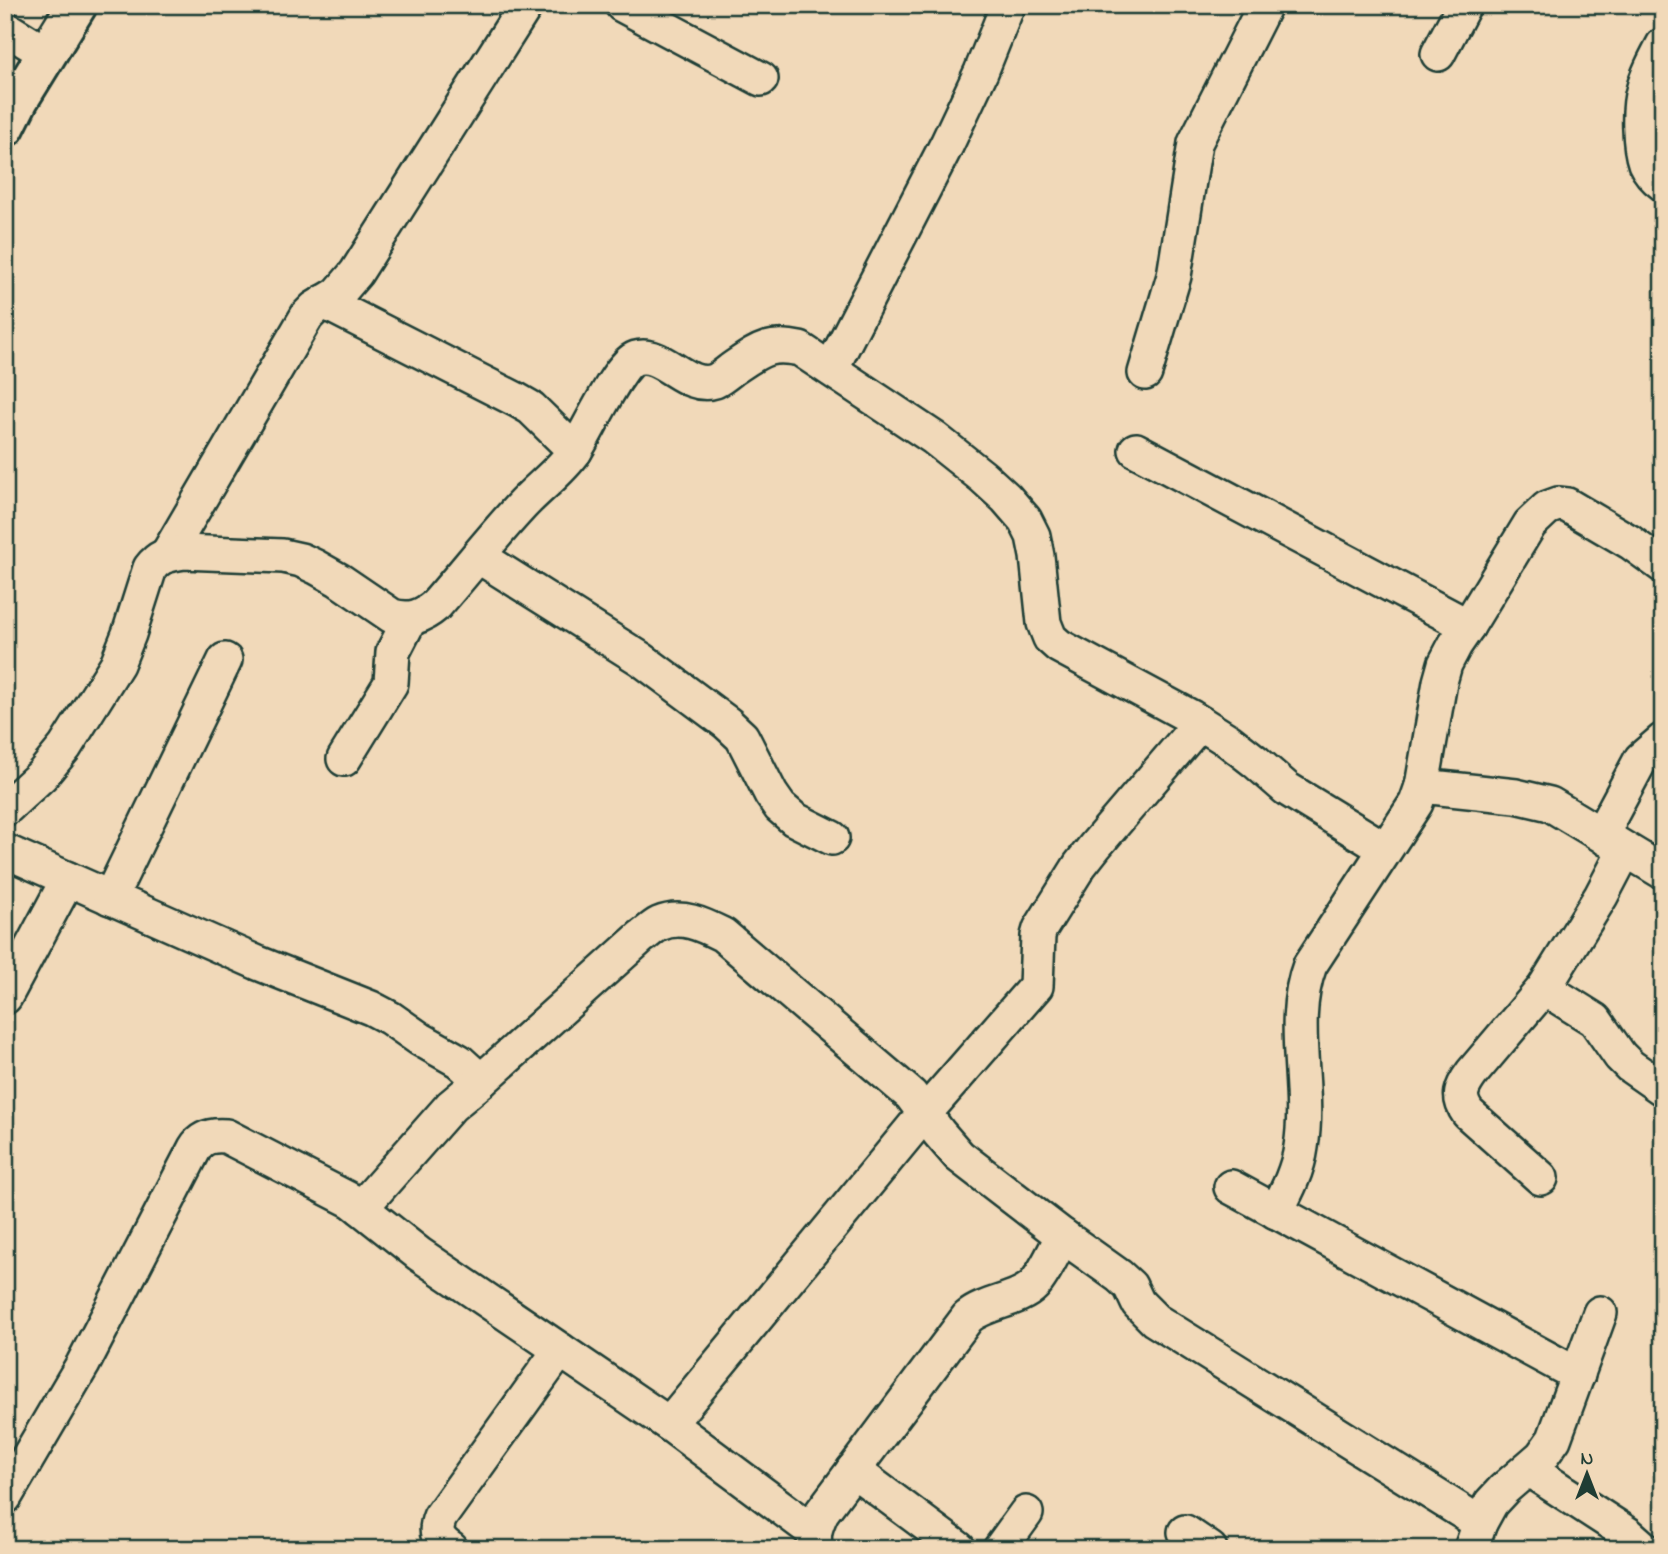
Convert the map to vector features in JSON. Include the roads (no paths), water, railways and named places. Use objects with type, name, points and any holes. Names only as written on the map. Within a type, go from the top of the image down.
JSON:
[{"type":"street","points":[[5,128],[19,99],[77,5]]},
{"type":"street","points":[[167,555],[307,316],[338,294],[356,273],[526,5]]},
{"type":"street","points":[[622,5],[761,79]]},
{"type":"street","points":[[831,369],[947,144],[981,72],[1008,5]]},
{"type":"street","points":[[1145,373],[1174,276],[1195,143],[1265,5]]},
{"type":"street","points":[[1438,54],[1464,5]]},
{"type":"street","points":[[5,28],[47,54]]},
{"type":"street","points":[[1663,45],[1648,74],[1642,94],[1641,112],[1642,149],[1646,164],[1653,176],[1663,184]]},
{"type":"street","points":[[324,302],[531,408],[575,451]]},
{"type":"street","points":[[5,809],[42,775],[65,747],[117,664],[130,634],[150,568],[156,559],[183,552],[283,556],[316,566],[392,616],[410,619],[425,615],[521,506],[562,467],[575,451],[621,373],[633,359],[651,358],[695,382],[713,381],[760,351],[773,346],[786,346],[800,349],[934,438],[1006,498],[1025,520],[1033,536],[1044,623],[1050,638],[1059,646],[1200,723],[1238,748],[1287,789],[1385,849]]},
{"type":"street","points":[[1136,450],[1468,626]]},
{"type":"street","points":[[1276,1212],[1298,1165],[1302,1146],[1300,1020],[1304,980],[1310,965],[1416,803],[1422,786],[1440,682],[1450,654],[1530,524],[1547,508],[1558,504],[1567,505],[1630,542],[1663,566]]},
{"type":"street","points":[[478,556],[640,659],[727,723],[742,737],[780,807],[794,820],[832,838]]},
{"type":"street","points":[[344,759],[391,683],[393,652],[410,619]]},
{"type":"street","points":[[110,898],[225,660]]},
{"type":"street","points":[[669,1424],[925,1113],[1036,986],[1038,936],[1044,921],[1080,865],[1200,723]]},
{"type":"street","points":[[1541,1178],[1468,1113],[1461,1098],[1465,1083],[1544,988],[1601,896],[1616,845],[1609,819],[1641,759],[1663,740]]},
{"type":"street","points":[[1422,786],[1516,796],[1550,804],[1663,873]]},
{"type":"street","points":[[5,851],[390,1018],[459,1061],[481,1081]]},
{"type":"street","points":[[5,997],[68,879]]},
{"type":"street","points":[[361,1209],[451,1106],[641,937],[660,924],[675,920],[696,921],[723,935],[911,1095],[959,1156],[1119,1276],[1130,1286],[1138,1303],[1155,1320],[1475,1536],[1492,1503],[1504,1489],[1542,1457],[1554,1439],[1600,1313]]},
{"type":"street","points":[[1544,988],[1595,1020],[1611,1045],[1630,1066],[1663,1089]]},
{"type":"street","points":[[5,1497],[83,1364],[198,1143],[216,1135],[226,1136],[352,1201],[419,1254],[669,1424],[815,1540],[822,1512],[968,1317],[976,1310],[1034,1286],[1063,1236]]},
{"type":"street","points":[[1231,1187],[1578,1375]]},
{"type":"street","points":[[450,1549],[438,1536],[436,1526],[440,1517],[560,1350]]},
{"type":"street","points":[[1528,1469],[1628,1534],[1645,1549]]},
{"type":"street","points":[[853,1470],[959,1549]]},
{"type":"street","points":[[1000,1549],[1026,1513]]}]
